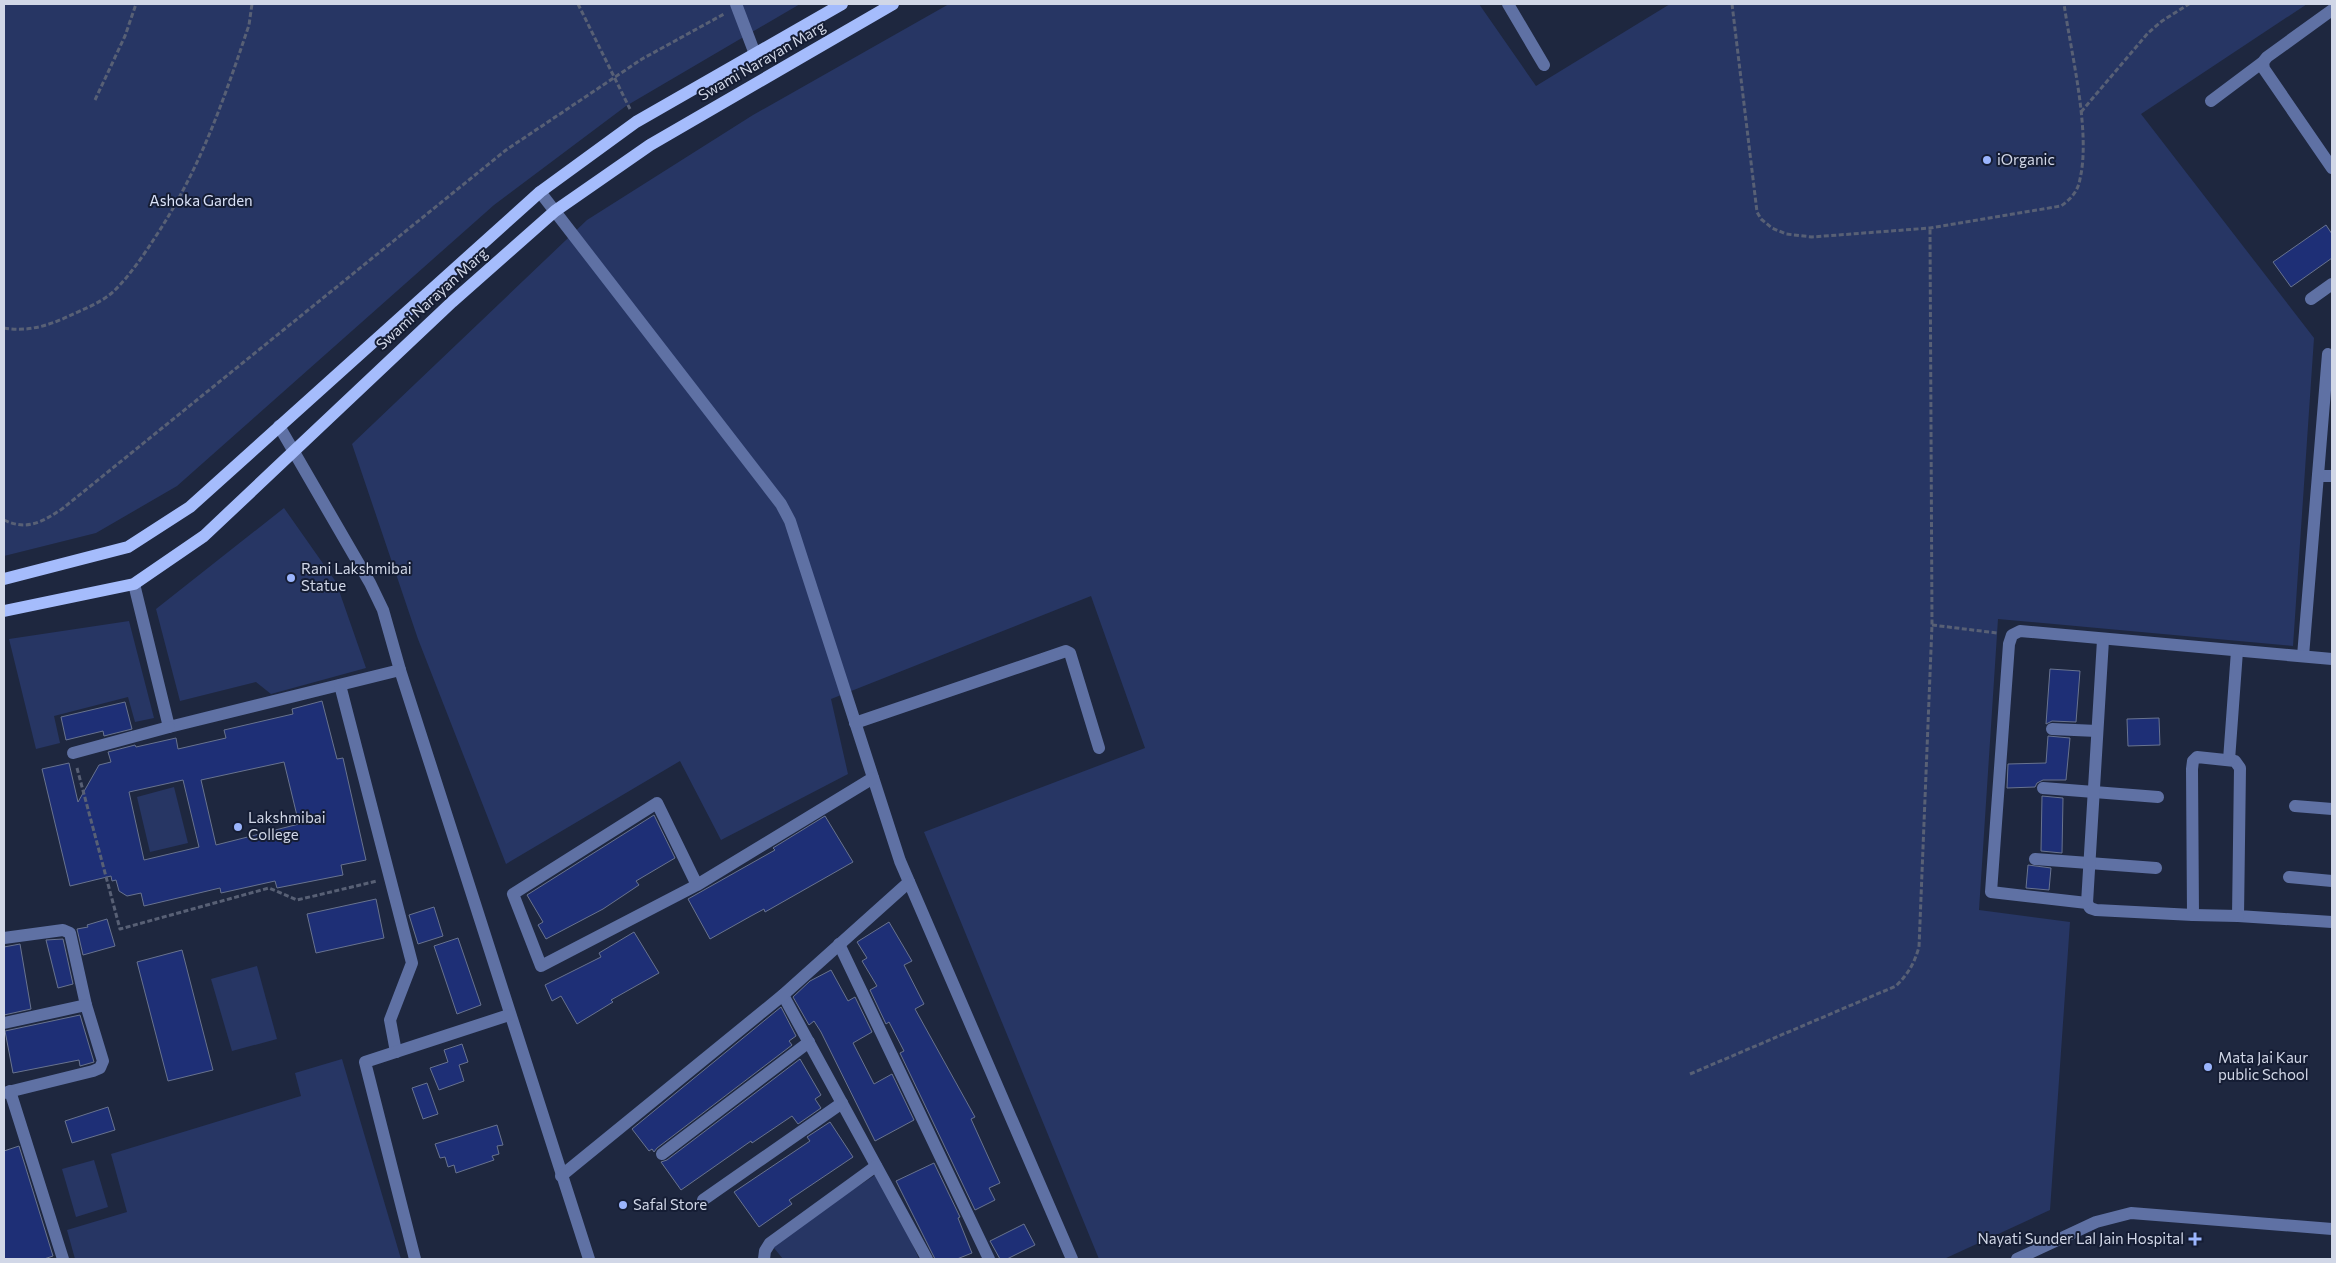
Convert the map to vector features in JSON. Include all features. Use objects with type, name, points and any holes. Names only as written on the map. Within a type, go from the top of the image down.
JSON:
[{"type":"main road","name":"Swami Narayan Marg","points":[[4,579],[128,547],[190,507],[540,192],[636,122],[842,4]]},
{"type":"main road","name":"Swami Narayan Marg","points":[[4,611],[134,584],[204,536],[452,302],[555,211],[650,145],[893,4]]},
{"type":"street","points":[[1508,4],[1544,65]]},
{"type":"street","points":[[736,5],[755,54]]},
{"type":"street","points":[[2211,101],[2267,57],[2332,10]]},
{"type":"street","points":[[2263,62],[2264,69],[2332,168]]},
{"type":"street","points":[[540,192],[781,504],[790,521],[873,778],[909,882],[1072,1259]]},
{"type":"street","points":[[2311,299],[2332,284]]},
{"type":"street","points":[[2303,656],[2328,354]]},
{"type":"street","points":[[279,426],[370,582],[383,610],[400,670],[589,1259]]},
{"type":"street","points":[[2318,476],[2332,476]]},
{"type":"street","points":[[134,584],[169,727]]},
{"type":"street","points":[[2087,903],[1991,892],[2009,644],[2012,635],[2020,631],[2103,640],[2332,659]]},
{"type":"street","points":[[2103,640],[2087,903],[2090,908],[2096,910],[2332,922]]},
{"type":"street","points":[[855,723],[1066,651],[1070,653],[1099,748]]},
{"type":"street","points":[[2229,760],[2237,651]]},
{"type":"street","points":[[73,753],[169,727],[400,670]]},
{"type":"street","points":[[340,685],[412,963],[390,1020],[396,1052]]},
{"type":"street","points":[[2052,728],[2097,731]]},
{"type":"street","points":[[2193,915],[2193,762],[2197,757],[2235,761],[2240,768],[2242,777],[2238,916]]},
{"type":"street","points":[[697,885],[657,803],[512,894],[541,966],[697,885],[873,778]]},
{"type":"street","points":[[2043,788],[2158,797]]},
{"type":"street","points":[[2295,806],[2332,809]]},
{"type":"street","points":[[2035,858],[2156,868]]},
{"type":"street","points":[[2289,877],[2332,881]]},
{"type":"street","points":[[561,1176],[784,995],[909,882]]},
{"type":"street","points":[[4,938],[63,930],[70,933],[86,1005],[104,1062],[100,1068],[7,1092],[62,1259]]},
{"type":"street","points":[[839,944],[989,1259]]},
{"type":"street","points":[[784,995],[927,1259]]},
{"type":"street","points":[[4,1023],[86,1005]]},
{"type":"street","points":[[415,1259],[365,1062],[510,1015]]},
{"type":"street","points":[[662,1154],[809,1042]]},
{"type":"street","points":[[703,1200],[842,1104]]},
{"type":"street","points":[[764,1259],[765,1251],[770,1243],[876,1166]]},
{"type":"street","points":[[2017,1259],[2096,1222],[2131,1213],[2332,1229]]},
{"type":"street","points":[[2046,1247],[2051,1259]]},
{"type":"path","points":[[96,100],[125,36],[136,4]]},
{"type":"path","points":[[4,328],[20,330],[50,324],[88,308],[114,291],[144,254],[176,207],[204,151],[249,25],[252,4]]},
{"type":"path","points":[[578,4],[636,122]]},
{"type":"path","points":[[1732,4],[1757,212],[1761,219],[1772,228],[1786,234],[1812,237],[1930,228],[2061,206],[2069,200],[2076,192],[2081,178],[2081,112],[2064,4]]},
{"type":"path","points":[[2081,112],[2148,33],[2162,20],[2189,4]]},
{"type":"path","points":[[4,520],[25,526],[39,524],[62,509],[506,150],[615,76],[736,5]]},
{"type":"path","points":[[1690,1074],[1896,986],[1910,972],[1919,947],[1932,626],[1930,228]]},
{"type":"path","points":[[1932,626],[2012,635]]},
{"type":"path","points":[[73,753],[120,929],[269,888],[297,900],[390,878]]},
{"type":"green space","name":"Ashoka Garden","points":[[4,4],[800,4],[626,106],[494,205],[177,486],[96,533],[4,556]]},
{"type":"green space","points":[[949,4],[1479,4],[1536,86],[1670,4],[2307,4],[2141,114],[2314,338],[2293,646],[1998,619],[1979,910],[2070,922],[2050,1210],[1944,1259],[1099,1259],[924,832],[1145,748],[1091,596],[831,699],[848,774],[721,840],[680,761],[506,864],[418,639],[352,444],[587,220],[753,115]]},
{"type":"green space","points":[[284,508],[336,582],[366,668],[271,694],[256,682],[180,701],[156,609]]},
{"type":"green space","points":[[129,621],[154,718],[135,722],[128,697],[54,716],[60,743],[36,749],[9,639]]},
{"type":"green space","points":[[174,787],[188,843],[150,852],[137,797]]},
{"type":"green space","points":[[257,966],[277,1039],[232,1051],[211,979]]},
{"type":"green space","points":[[342,1059],[401,1259],[75,1259],[67,1230],[127,1212],[111,1154],[301,1096],[295,1073]]},
{"type":"green space","points":[[94,1160],[108,1207],[76,1217],[62,1169]]},
{"type":"green space","points":[[880,1172],[919,1259],[783,1259],[770,1243]]},
{"type":"building","points":[[2326,225],[2332,234],[2332,258],[2291,287],[2273,262]]},
{"type":"building","points":[[2050,669],[2080,671],[2076,722],[2052,721],[2046,724]]},
{"type":"building","points":[[322,701],[337,759],[343,758],[366,860],[341,865],[343,875],[277,888],[275,881],[221,893],[220,888],[144,906],[141,893],[127,896],[119,891],[116,880],[112,881],[111,876],[70,886],[42,769],[69,763],[78,802],[99,765],[111,762],[108,752],[176,738],[178,749],[226,738],[224,730],[293,714],[292,709]],"holes":[[[284,762],[299,824],[216,845],[201,780]],[[183,780],[199,847],[144,860],[129,792]]]},
{"type":"building","points":[[125,702],[132,729],[104,736],[103,731],[66,740],[61,717]]},
{"type":"building","points":[[2159,718],[2160,745],[2128,746],[2127,719]]},
{"type":"building","points":[[2048,736],[2070,738],[2066,780],[2043,780],[2037,783],[2035,787],[2007,788],[2008,764],[2046,763]]},
{"type":"building","points":[[2042,796],[2063,798],[2062,853],[2041,851]]},
{"type":"building","points":[[654,815],[675,858],[636,881],[639,885],[603,909],[546,939],[538,925],[543,922],[527,895]]},
{"type":"building","points":[[825,816],[853,862],[765,912],[764,909],[710,939],[688,899],[775,850],[773,848]]},
{"type":"building","points":[[2028,865],[2051,868],[2049,890],[2026,888]]},
{"type":"building","points":[[376,899],[384,938],[316,953],[307,914]]},
{"type":"building","points":[[434,907],[443,936],[418,944],[409,915]]},
{"type":"building","points":[[107,919],[115,946],[83,955],[77,929],[88,927],[87,925]]},
{"type":"building","points":[[889,922],[912,961],[904,965],[924,1004],[915,1009],[975,1117],[971,1119],[1000,1183],[989,1188],[995,1200],[975,1210],[900,1053],[904,1051],[889,1022],[886,1024],[870,990],[877,986],[862,961],[867,958],[857,942]]},
{"type":"building","points":[[634,932],[659,973],[611,1000],[613,1002],[577,1024],[561,996],[552,1001],[545,985],[601,957],[599,953]]},
{"type":"building","points":[[458,938],[481,1005],[457,1014],[434,946]]},
{"type":"building","points":[[63,939],[73,984],[58,988],[46,940]]},
{"type":"building","points":[[20,944],[31,1009],[4,1015],[4,947]]},
{"type":"building","points":[[182,950],[213,1070],[168,1081],[137,962]]},
{"type":"building","points":[[831,970],[848,1001],[855,997],[872,1032],[853,1043],[874,1084],[892,1074],[914,1120],[875,1141],[821,1032],[814,1021],[809,1025],[793,997],[810,981]]},
{"type":"building","points":[[781,1007],[796,1036],[789,1041],[792,1045],[654,1152],[652,1149],[649,1151],[632,1129]]},
{"type":"building","points":[[80,1015],[94,1062],[80,1066],[79,1060],[13,1073],[5,1031]]},
{"type":"building","points":[[462,1044],[468,1062],[459,1065],[464,1081],[439,1090],[430,1068],[448,1062],[444,1050]]},
{"type":"building","points":[[800,1059],[821,1095],[815,1099],[821,1108],[798,1124],[792,1116],[752,1143],[751,1141],[681,1190],[661,1162],[667,1160]]},
{"type":"building","points":[[427,1083],[438,1114],[423,1119],[412,1088]]},
{"type":"building","points":[[108,1107],[115,1130],[72,1143],[65,1121]]},
{"type":"building","points":[[830,1122],[853,1157],[789,1200],[792,1204],[759,1227],[734,1192],[810,1141],[807,1137]]},
{"type":"building","points":[[497,1125],[503,1145],[497,1146],[499,1154],[492,1156],[494,1160],[456,1173],[454,1165],[448,1167],[445,1157],[440,1158],[435,1144]]},
{"type":"building","points":[[19,1146],[53,1256],[44,1259],[4,1259],[4,1151]]},
{"type":"building","points":[[934,1163],[960,1217],[958,1218],[972,1253],[957,1259],[935,1259],[896,1181]]},
{"type":"building","points":[[1024,1224],[1035,1245],[1007,1259],[1000,1259],[990,1241]]},
{"type":"place","name":"iOrganic","points":[[1987,160]]},
{"type":"place","name":"Rani Lakshmibai Statue","points":[[291,578]]},
{"type":"place","name":"Lakshmibai College","points":[[238,827]]},
{"type":"place","name":"Mata Jai Kaur public School","points":[[2208,1067]]},
{"type":"place","name":"Safal Store","points":[[623,1205]]},
{"type":"place","name":"Nayati Sunder Lal Jain Hospital","points":[[2195,1239]]}]
